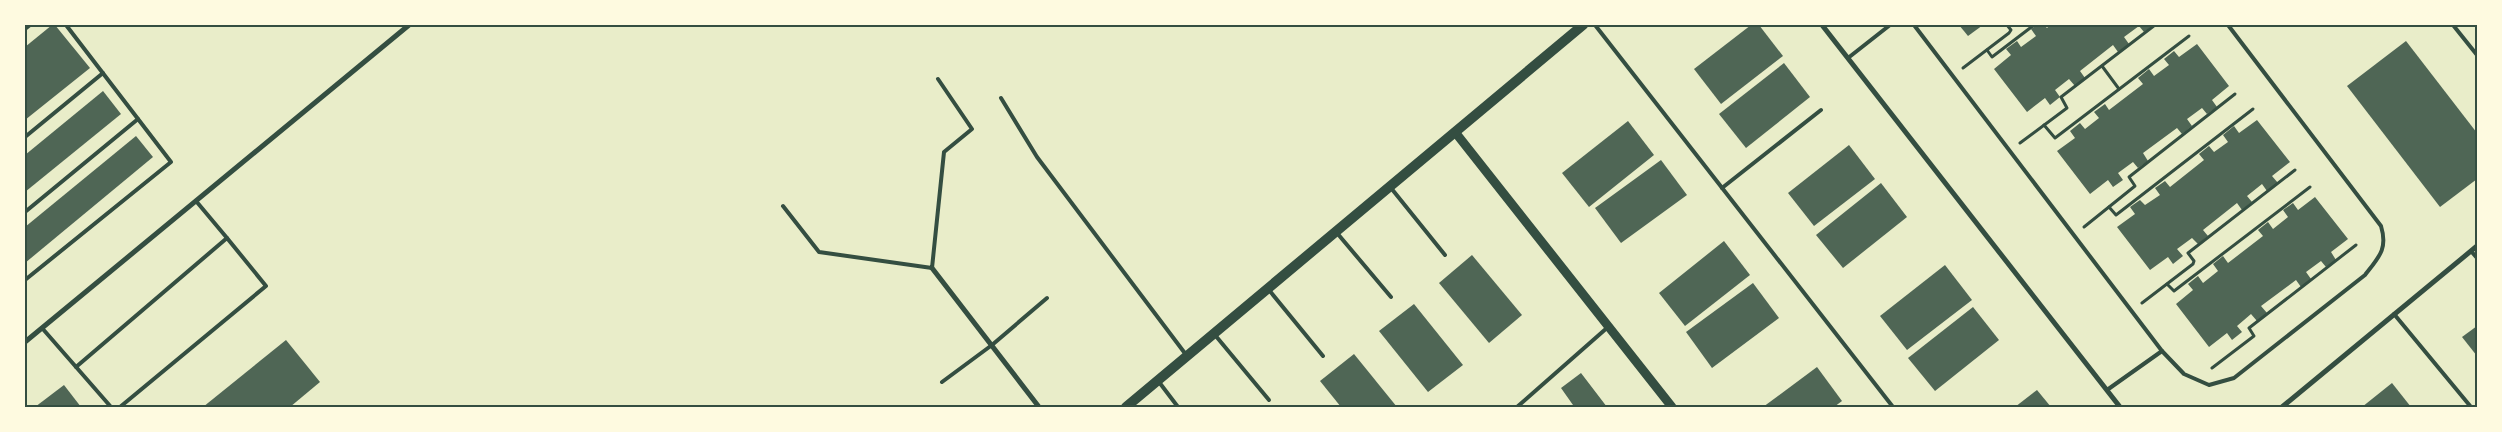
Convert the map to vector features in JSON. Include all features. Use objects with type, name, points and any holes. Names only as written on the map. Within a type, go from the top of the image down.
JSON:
[{"type":"main road","points":[[1126,407],[1583,25]]},
{"type":"street","points":[[25,342],[410,25]]},
{"type":"street","points":[[1822,25],[2120,407]]},
{"type":"street","points":[[1455,132],[1672,407]]},
{"type":"street","points":[[2282,407],[2290,405],[2394,314],[2477,246]]},
{"type":"street","points":[[932,268],[1039,407]]},
{"type":"lane","points":[[25,29],[30,25]]},
{"type":"lane","points":[[25,280],[171,162],[66,25]]},
{"type":"lane","points":[[1595,25],[1892,407]]},
{"type":"lane","points":[[1848,58],[1890,25]]},
{"type":"lane","points":[[1914,25],[2162,351],[2184,374],[2209,385],[2234,378],[2365,275],[2379,257],[2385,241],[2381,226],[2228,25]]},
{"type":"lane","points":[[2453,25],[2477,55]]},
{"type":"lane","points":[[25,137],[103,73]]},
{"type":"lane","points":[[783,206],[819,252],[932,268],[944,152],[972,129],[938,79]]},
{"type":"lane","points":[[1001,98],[1037,157],[1187,356]]},
{"type":"lane","points":[[1722,188],[1821,110]]},
{"type":"lane","points":[[25,212],[138,120]]},
{"type":"lane","points":[[1390,186],[1445,255]]},
{"type":"lane","points":[[120,407],[266,286],[196,201]]},
{"type":"lane","points":[[1336,232],[1391,297]]},
{"type":"lane","points":[[76,366],[227,238]]},
{"type":"lane","points":[[2471,250],[2477,258]]},
{"type":"lane","points":[[1268,288],[1323,356]]},
{"type":"lane","points":[[942,382],[992,345],[1047,298]]},
{"type":"lane","points":[[2394,314],[2472,407]]},
{"type":"lane","points":[[1517,407],[1608,327]]},
{"type":"lane","points":[[42,328],[111,407]]},
{"type":"lane","points":[[1214,333],[1269,400]]},
{"type":"lane","points":[[2107,390],[2162,351]]},
{"type":"lane","points":[[1158,380],[1178,407]]},
{"type":"path","points":[[1953,76],[2009,33],[2011,30],[2007,25]]},
{"type":"path","points":[[1987,50],[1992,57],[2034,25]]},
{"type":"path","points":[[2010,151],[2067,108],[2061,97],[2155,25]]},
{"type":"path","points":[[2044,125],[2055,138],[2189,36]]},
{"type":"path","points":[[2102,66],[2119,89]]},
{"type":"path","points":[[2074,236],[2135,186],[2129,177],[2235,94]]},
{"type":"path","points":[[2109,207],[2116,215],[2253,109]]},
{"type":"path","points":[[2132,311],[2193,264],[2194,262],[2188,253],[2295,170]]},
{"type":"path","points":[[2166,284],[2174,292],[2310,187]]},
{"type":"path","points":[[2199,381],[2222,359],[2254,336],[2250,328],[2356,245]]},
{"type":"building","points":[[52,25],[55,25],[90,68],[25,120],[25,47]]},
{"type":"building","points":[[1751,25],[1759,25],[1783,56],[1721,104],[1694,69]]},
{"type":"building","points":[[1959,25],[1983,25],[1968,36]]},
{"type":"building","points":[[2037,25],[2044,25],[2047,28],[2050,25],[2153,25],[2144,32],[2139,26],[2124,37],[2129,44],[2118,52],[2113,45],[2080,71],[2085,78],[2075,86],[2069,79],[2055,90],[2060,97],[2050,105],[2045,98],[2027,112],[1994,69],[2011,55],[2006,49],[2017,41],[2021,47],[2036,36],[2031,29]]},
{"type":"building","points":[[2406,41],[2477,133],[2477,179],[2440,207],[2347,86]]},
{"type":"building","points":[[2197,44],[2229,86],[2212,100],[2217,107],[2207,114],[2202,108],[2187,119],[2192,126],[2182,134],[2177,128],[2143,153],[2148,161],[2138,168],[2133,162],[2118,173],[2123,180],[2113,187],[2108,180],[2090,194],[2057,151],[2075,138],[2070,131],[2080,123],[2085,129],[2099,118],[2094,112],[2105,104],[2109,110],[2143,84],[2138,78],[2149,69],[2154,76],[2169,65],[2164,59],[2174,51],[2179,57]]},
{"type":"building","points":[[1784,63],[1810,97],[1746,148],[1719,114]]},
{"type":"building","points":[[103,91],[121,114],[25,192],[25,155]]},
{"type":"building","points":[[2257,120],[2290,162],[2272,176],[2278,183],[2267,191],[2262,184],[2247,196],[2252,202],[2242,210],[2237,203],[2203,230],[2208,236],[2198,244],[2192,238],[2177,249],[2183,256],[2173,264],[2168,257],[2150,270],[2117,227],[2135,214],[2130,207],[2140,200],[2145,205],[2160,195],[2155,188],[2165,181],[2170,187],[2204,160],[2199,154],[2209,146],[2214,152],[2228,142],[2223,135],[2234,126],[2239,133]]},
{"type":"building","points":[[1628,121],[1654,155],[1589,207],[1562,173]]},
{"type":"building","points":[[136,136],[153,157],[25,263],[25,227]]},
{"type":"building","points":[[1849,145],[1875,179],[1814,226],[1788,193]]},
{"type":"building","points":[[1661,160],[1687,195],[1621,243],[1595,208]]},
{"type":"building","points":[[1881,183],[1907,217],[1843,268],[1816,235]]},
{"type":"building","points":[[2315,197],[2348,239],[2331,252],[2336,260],[2326,267],[2321,261],[2306,272],[2311,279],[2301,287],[2296,280],[2261,306],[2267,313],[2257,321],[2251,314],[2237,326],[2242,332],[2232,340],[2227,333],[2209,347],[2176,304],[2193,290],[2188,284],[2198,276],[2203,283],[2218,271],[2213,264],[2223,256],[2228,263],[2263,236],[2258,230],[2268,222],[2273,229],[2288,217],[2283,210],[2293,203],[2298,210]]},
{"type":"building","points":[[1724,241],[1750,275],[1685,326],[1659,293]]},
{"type":"building","points":[[1472,255],[1522,315],[1489,343],[1439,283]]},
{"type":"building","points":[[1945,265],[1972,300],[1907,350],[1880,316]]},
{"type":"building","points":[[1753,283],[1779,318],[1712,368],[1686,332]]},
{"type":"building","points":[[1414,304],[1463,365],[1428,392],[1379,331]]},
{"type":"building","points":[[1973,307],[1999,340],[1935,391],[1908,358]]},
{"type":"building","points":[[2477,326],[2477,356],[2462,337]]},
{"type":"building","points":[[286,340],[320,382],[290,407],[203,407]]},
{"type":"building","points":[[1354,354],[1397,407],[1341,407],[1320,381]]},
{"type":"building","points":[[1817,367],[1842,401],[1834,407],[1763,407]]},
{"type":"building","points":[[1581,373],[1607,407],[1571,407],[1573,405],[1561,388]]},
{"type":"building","points":[[2392,383],[2411,407],[2362,407]]},
{"type":"building","points":[[64,385],[81,407],[35,407]]},
{"type":"building","points":[[2037,390],[2051,407],[2015,407]]}]
